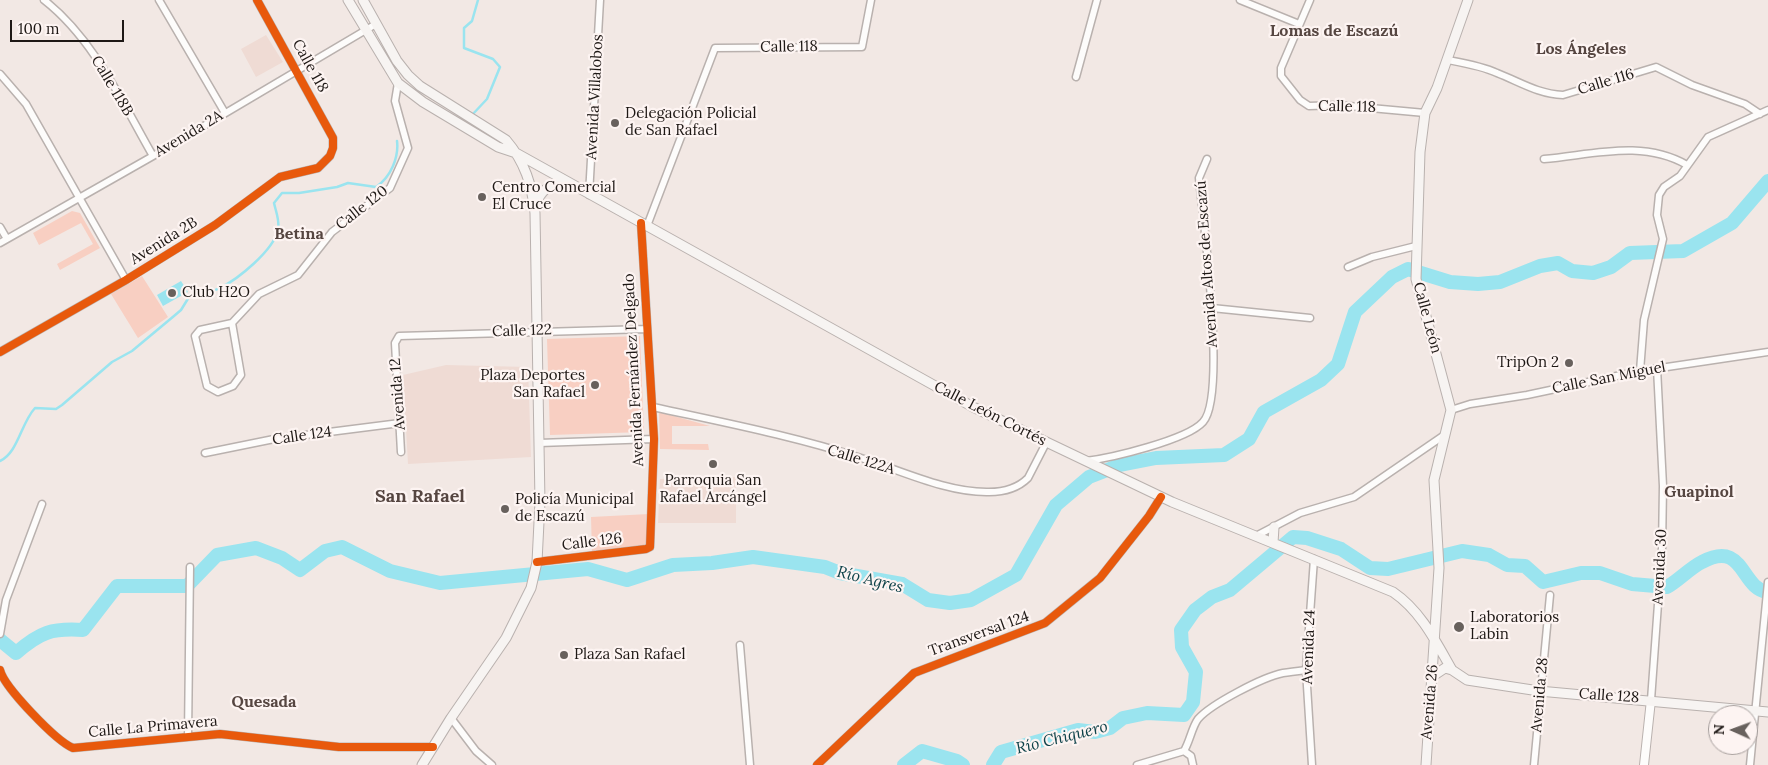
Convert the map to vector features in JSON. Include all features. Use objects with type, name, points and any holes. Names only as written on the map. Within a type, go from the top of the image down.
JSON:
[{"type":"main road","name":"Calle León Cortés","points":[[348,0],[398,83],[422,102],[501,149],[516,152]]},
{"type":"main road","name":"Calle León Cortés","points":[[363,0],[408,75],[420,86],[506,140],[516,152],[568,183],[768,291],[973,407],[1161,497],[1394,592],[1406,601],[1422,621],[1436,640],[1452,670]]},
{"type":"main road","name":"Calle León","points":[[1451,410],[1416,279],[1416,246],[1420,152],[1426,113],[1448,60],[1468,0]]},
{"type":"main road","points":[[501,149],[530,182]]},
{"type":"main road","points":[[422,765],[451,718],[506,638],[531,588],[536,566],[540,530],[535,213],[530,182],[516,152]]},
{"type":"main road","points":[[535,213],[540,194],[548,186],[568,183]]},
{"type":"main road","points":[[1436,640],[1439,568],[1434,480],[1443,436],[1451,410]]},
{"type":"main road","points":[[1274,527],[1274,544]]},
{"type":"main road","points":[[1422,621],[1433,621],[1437,618]]},
{"type":"main road","name":"Avenida 26","points":[[1426,765],[1436,640]]},
{"type":"main road","points":[[1432,676],[1441,669],[1452,670]]},
{"type":"main road","name":"Calle 128","points":[[1452,670],[1467,680],[1539,691],[1708,706]]},
{"type":"street","name":"Calle 118B","points":[[44,0],[80,34],[106,74],[153,156]]},
{"type":"street","points":[[159,0],[225,113]]},
{"type":"street","name":"Calle 118","points":[[257,0],[298,71],[333,138],[333,148]]},
{"type":"street","name":"Avenida Villalobos","points":[[589,194],[600,0]]},
{"type":"street","name":"Calle 118","points":[[715,48],[862,47],[871,0]]},
{"type":"street","points":[[1076,77],[1097,0]]},
{"type":"street","points":[[1240,0],[1299,24],[1310,0]]},
{"type":"street","name":"Avenida 2A","points":[[0,243],[81,198],[376,24]]},
{"type":"street","name":"Calle 118","points":[[1299,24],[1281,68],[1280,76],[1300,100],[1309,106],[1338,104],[1426,113]]},
{"type":"street","name":"Avenida Fernández Delgado","points":[[650,547],[654,438],[647,329],[644,224],[715,48]]},
{"type":"street","name":"Calle 116","points":[[1448,60],[1497,73],[1515,82],[1550,94],[1563,95],[1656,67],[1692,85],[1745,104],[1760,114]]},
{"type":"street","points":[[0,74],[26,104],[126,280]]},
{"type":"street","name":"Calle 120","points":[[232,323],[259,294],[298,275],[336,228],[375,202],[390,188],[408,148],[395,101],[398,83]]},
{"type":"street","points":[[1640,371],[1644,320],[1662,239],[1657,215],[1658,195],[1664,187],[1680,176],[1708,137],[1768,110]]},
{"type":"street","name":"Avenida 2B","points":[[0,352],[126,280],[215,225],[280,177],[318,168],[328,160],[333,148]]},
{"type":"street","points":[[1544,158],[1615,149],[1672,157],[1687,165]]},
{"type":"street","name":"Avenida Altos de Escazú","points":[[1084,461],[1107,458],[1194,430],[1205,420],[1210,408],[1214,358],[1212,308],[1199,178],[1207,160]]},
{"type":"street","points":[[0,227],[7,239]]},
{"type":"street","points":[[1348,267],[1372,257],[1416,246]]},
{"type":"street","points":[[1212,308],[1310,318]]},
{"type":"street","points":[[232,323],[241,375],[233,386],[218,392],[207,386],[195,336],[200,330],[232,323]]},
{"type":"street","name":"Calle 122","points":[[399,336],[536,330],[647,329]]},
{"type":"street","name":"Avenida 12","points":[[399,336],[395,343],[401,452]]},
{"type":"street","name":"Calle San Miguel","points":[[1451,410],[1470,404],[1527,395],[1640,371],[1768,352]]},
{"type":"street","name":"Avenida 30","points":[[1644,765],[1660,576],[1663,486],[1657,368]]},
{"type":"street","name":"Calle 122A","points":[[653,407],[860,457],[926,480],[971,490],[1005,490],[1023,482],[1028,478],[1046,443]]},
{"type":"street","name":"Calle 124","points":[[205,453],[274,439],[400,422]]},
{"type":"street","points":[[1256,536],[1300,513],[1354,497],[1443,436]]},
{"type":"street","points":[[539,443],[654,438]]},
{"type":"street","name":"Transversal 124","points":[[817,765],[914,673],[1045,623],[1100,578],[1149,516],[1161,497]]},
{"type":"street","points":[[0,634],[6,600],[42,504]]},
{"type":"street","name":"Calle 126","points":[[536,566],[650,547]]},
{"type":"street","name":"Avenida 24","points":[[1312,765],[1306,670],[1314,559]]},
{"type":"street","points":[[188,736],[190,567]]},
{"type":"street","points":[[1757,705],[1768,582]]},
{"type":"street","name":"Avenida 28","points":[[1534,765],[1539,691],[1550,596]]},
{"type":"street","points":[[740,645],[750,765]]},
{"type":"street","name":"Calle La Primavera","points":[[0,670],[8,687],[56,737],[73,748],[220,734],[339,747],[433,747]]},
{"type":"street","points":[[1137,765],[1184,751],[1197,721],[1208,709],[1281,673],[1306,670]]},
{"type":"street","points":[[451,718],[476,751],[492,765]]},
{"type":"street","points":[[1184,751],[1191,756],[1193,765]]},
{"type":"shaded area","points":[[266,35],[283,62],[256,77],[241,49]]},
{"type":"shaded area","points":[[72,211],[80,213],[100,248],[60,270],[57,264],[93,244],[81,223],[39,245],[33,233]]},
{"type":"shaded area","points":[[142,276],[168,317],[138,338],[111,294]]},
{"type":"shaded area","name":"Plaza Deportes San Rafael","points":[[640,336],[644,432],[550,435],[547,339]]},
{"type":"shaded area","points":[[446,365],[528,367],[531,457],[408,464],[403,375]]},
{"type":"shaded area","points":[[659,412],[710,426],[672,426],[672,444],[708,444],[709,450],[660,449]]},
{"type":"shaded area","points":[[736,477],[736,523],[658,523],[660,479]]},
{"type":"shaded area","points":[[649,514],[648,546],[592,552],[591,517]]},
{"type":"water","name":"Club H2O","points":[[181,281],[188,292],[163,306],[157,295]]},
{"type":"waterway","points":[[472,115],[487,99],[500,67],[493,59],[464,48],[464,28],[472,21],[478,0]]},
{"type":"waterway","points":[[0,461],[6,457],[15,445],[26,421],[35,408],[56,409],[112,362],[132,351],[174,316],[181,310],[189,297],[220,288],[254,264],[275,238],[278,230],[278,217],[274,203],[282,193],[299,193],[337,187],[348,183],[376,187],[386,178],[393,166],[397,154],[397,141]]},
{"type":"waterway","name":"Río Agres","points":[[0,640],[16,653],[32,640],[47,633],[63,630],[83,630],[117,586],[187,586],[217,555],[256,548],[282,558],[300,570],[325,551],[342,547],[390,571],[440,583],[588,569],[627,580],[673,565],[712,563],[753,557],[825,567],[840,573],[902,584],[928,600],[950,603],[971,600],[1016,575],[1056,505],[1089,477],[1120,465],[1156,458],[1224,455],[1249,439],[1264,412],[1321,380],[1338,364],[1355,312],[1392,277],[1408,269],[1450,282],[1478,284],[1500,282],[1540,266],[1558,263],[1572,271],[1593,273],[1611,267],[1630,253],[1683,251],[1732,223],[1768,181]]},
{"type":"waterway","name":"Río Chiquero","points":[[993,765],[1001,752],[1078,730],[1095,732],[1110,728],[1123,718],[1147,713],[1184,715],[1193,702],[1196,672],[1182,647],[1181,630],[1195,610],[1212,597],[1230,590],[1293,537],[1307,538],[1341,549],[1370,568],[1388,569],[1462,551],[1489,555],[1507,565],[1525,566],[1543,582],[1581,573],[1600,573],[1632,584],[1667,587],[1702,562],[1716,557],[1727,557],[1741,567],[1752,583],[1759,589],[1768,592]]},
{"type":"waterway","name":"Río Chiquero","points":[[904,765],[922,751],[957,761],[963,765]]},
{"type":"cycle path","points":[[0,352],[126,280],[215,225],[280,177],[318,168],[330,156],[333,148],[333,138],[257,0]]},
{"type":"cycle path","points":[[537,562],[650,547],[654,439],[641,223]]},
{"type":"cycle path","points":[[817,765],[914,673],[1045,623],[1100,578],[1149,516],[1161,497]]},
{"type":"cycle path","points":[[0,670],[20,700],[43,725],[73,748],[220,734],[339,747],[433,747]]},
{"type":"place","name":"Delegación Policial de San Rafael","points":[[615,123]]},
{"type":"place","name":"Centro Comercial El Cruce","points":[[482,197]]},
{"type":"place","name":"Club H2O","points":[[172,293]]},
{"type":"place","name":"TripOn 2","points":[[1569,363]]},
{"type":"place","name":"Plaza Deportes San Rafael","points":[[595,385]]},
{"type":"place","name":"Parroquia San Rafael Arcángel","points":[[713,464]]},
{"type":"place","name":"Policía Municipal de Escazú","points":[[505,509]]},
{"type":"place","name":"Laboratorios Labin","points":[[1459,627]]},
{"type":"place","name":"Plaza San Rafael","points":[[564,655]]},
{"type":"district","name":"Lomas de Escazú","points":[[1334,31]]},
{"type":"district","name":"Los Ángeles","points":[[1581,49]]},
{"type":"district","name":"Betina","points":[[299,234]]},
{"type":"district","name":"Guapinol","points":[[1699,492]]},
{"type":"district","name":"San Rafael","points":[[420,497]]},
{"type":"district","name":"Quesada","points":[[264,702]]}]
